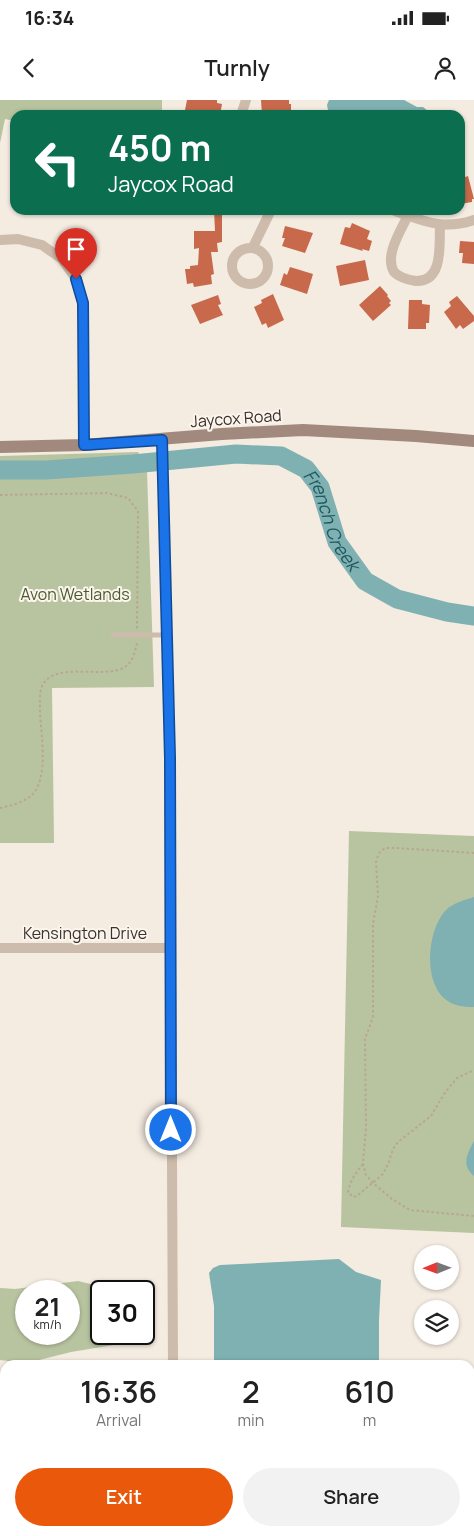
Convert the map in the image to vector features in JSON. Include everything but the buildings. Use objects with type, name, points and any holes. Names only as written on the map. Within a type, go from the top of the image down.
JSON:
[{"type":"street","points":[[253,247],[269,215]]},
{"type":"street","points":[[440,225],[438,261],[436,270],[431,276],[423,280],[406,279],[394,272],[391,260],[392,252],[408,215],[430,224],[440,225],[459,224],[474,220]]},
{"type":"street","points":[[0,240],[18,239],[42,245],[62,259],[76,279],[83,303],[84,445]]},
{"type":"street","name":"Jaycox Road","points":[[0,448],[84,445],[162,440],[239,432],[303,430],[474,441]]},
{"type":"street","points":[[162,440],[170,758],[173,1360]]},
{"type":"street","name":"Kensington Drive","points":[[0,948],[170,948]]},
{"type":"lane","points":[[113,636],[167,635]]},
{"type":"path","points":[[0,494],[106,492],[128,498],[138,511],[137,645],[132,659],[125,667],[113,670],[61,673],[47,678],[41,688],[43,768],[39,783],[32,794],[14,805],[0,808]]},
{"type":"path","points":[[474,853],[395,848],[385,848],[379,853],[376,862],[378,896],[373,924],[373,1017],[366,1039],[366,1127],[363,1164],[366,1175],[373,1183],[392,1199],[410,1210],[474,1216]]},
{"type":"path","points":[[363,1164],[358,1170],[348,1192],[353,1197],[357,1196],[383,1174],[393,1149],[398,1142],[431,1116],[444,1094],[457,1078],[474,1070]]},
{"type":"green space","points":[[0,100],[162,100],[162,110],[10,110],[10,120],[5,119],[0,143]]},
{"type":"green space","name":"Avon Wetlands","points":[[138,452],[147,471],[154,687],[52,688],[54,843],[0,843],[0,456]]},
{"type":"green space","points":[[349,831],[474,836],[474,1233],[341,1227]]},
{"type":"green space","points":[[80,1281],[90,1284],[90,1345],[114,1345],[71,1352],[39,1360],[0,1360],[0,1288],[15,1289],[15,1345],[80,1345]]},
{"type":"water","points":[[329,100],[404,100],[427,110],[328,110]]},
{"type":"water","points":[[474,897],[474,1007],[470,1007],[452,1003],[445,999],[438,991],[433,980],[430,955],[435,930],[446,910]]},
{"type":"water","points":[[474,1141],[474,1176],[466,1164],[467,1155]]},
{"type":"water","points":[[339,1259],[356,1272],[381,1280],[379,1360],[214,1360],[214,1306],[209,1273],[213,1268],[220,1265]]},
{"type":"waterway","name":"French Creek","points":[[0,470],[46,470],[236,454],[281,456],[306,469],[320,487],[337,542],[365,581],[397,599],[447,612],[474,616]]},
{"type":"route","points":[[76,279],[83,303],[84,445],[162,440],[170,758],[171,1130]]}]
